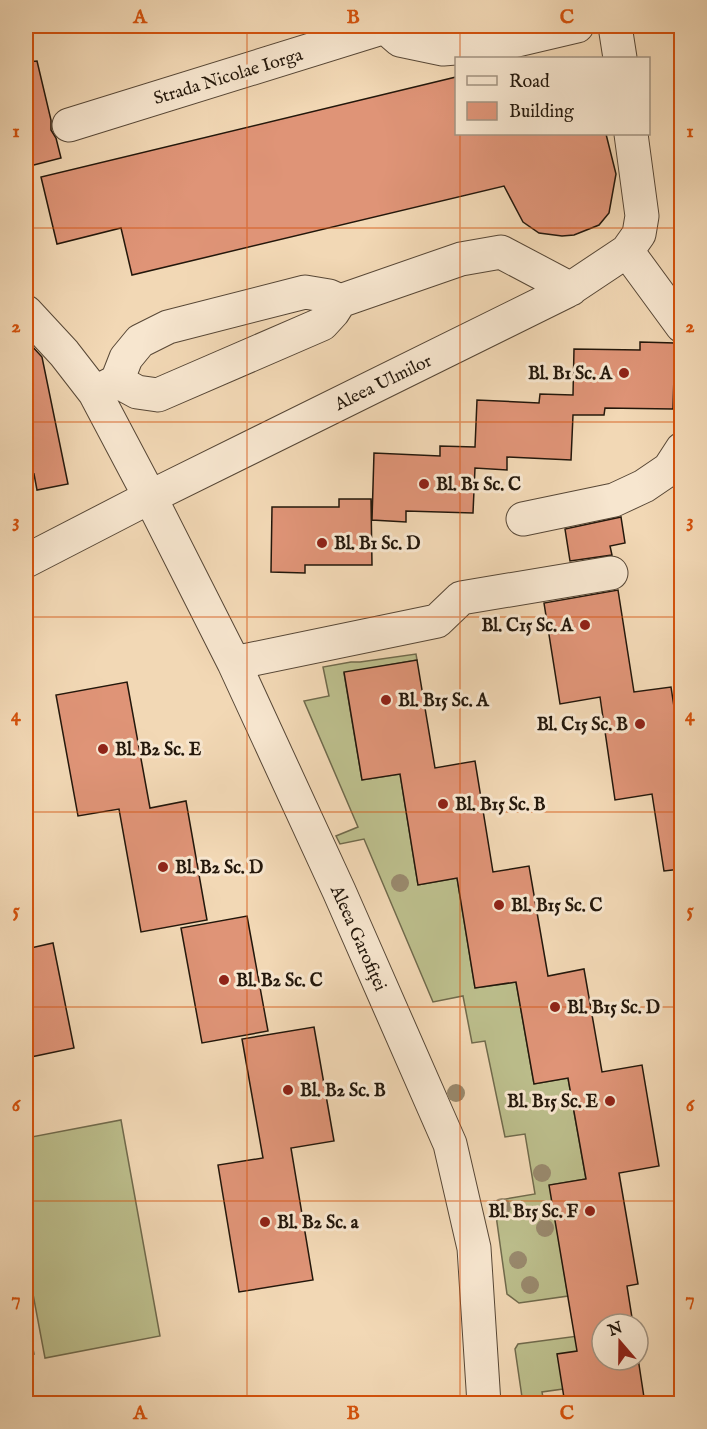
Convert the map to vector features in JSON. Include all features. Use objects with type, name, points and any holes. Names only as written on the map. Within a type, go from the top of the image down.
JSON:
[{"type":"street","points":[[385,26],[400,40],[443,49],[509,42],[577,26]]},
{"type":"street","name":"Strada Nicolae Iorga","points":[[69,125],[385,26]]},
{"type":"street","points":[[615,26],[620,57]]},
{"type":"street","name":"Aleea Ulmilor","points":[[26,561],[150,497],[571,289],[627,251],[639,234],[642,216],[631,135]]},
{"type":"street","points":[[627,251],[681,326]]},
{"type":"street","points":[[340,301],[329,296],[305,292],[168,327],[140,341],[106,387],[158,395],[322,324],[340,301],[461,259],[501,252],[571,289]]},
{"type":"street","name":"Aleea Garofiței","points":[[26,312],[64,353],[106,387],[150,497],[234,663],[339,891],[450,1144],[474,1248],[484,1404]]},
{"type":"street","points":[[523,519],[614,500],[644,486],[669,469],[681,449]]},
{"type":"street","points":[[234,663],[437,621],[461,598],[611,573]]},
{"type":"green space","points":[[416,654],[417,660],[344,673],[362,780],[400,774],[418,885],[457,878],[475,988],[516,982],[534,1084],[568,1078],[586,1179],[550,1185],[568,1296],[519,1303],[507,1294],[494,1201],[535,1194],[525,1134],[505,1137],[485,1041],[472,1043],[463,996],[433,1002],[364,839],[340,844],[336,836],[358,827],[304,701],[329,696],[323,667]]},
{"type":"green space","points":[[121,1120],[160,1336],[45,1358],[26,1257],[26,1138]]},
{"type":"green space","points":[[26,1312],[34,1354],[26,1355]]},
{"type":"green space","points":[[578,1336],[580,1351],[563,1389],[542,1392],[544,1403],[523,1404],[515,1349],[518,1344]]},
{"type":"building","points":[[37,61],[51,120],[51,130],[56,138],[61,158],[26,167],[26,62]]},
{"type":"building","points":[[455,77],[455,135],[606,135],[616,174],[609,213],[599,225],[574,235],[539,233],[523,222],[504,186],[132,275],[121,228],[57,244],[41,177]]},
{"type":"building","points":[[640,342],[675,343],[673,409],[605,408],[604,415],[573,415],[571,460],[507,457],[507,470],[475,468],[473,513],[406,511],[406,522],[372,520],[374,453],[440,456],[440,446],[475,447],[477,400],[539,403],[540,394],[573,395],[574,349],[640,350]]},
{"type":"building","points":[[26,345],[31,345],[42,357],[68,484],[37,490],[34,474],[26,476]]},
{"type":"building","name":"Bl. B1 Sc. D","points":[[339,499],[371,499],[372,565],[305,565],[305,573],[271,572],[272,507],[339,507]]},
{"type":"building","points":[[621,517],[625,543],[610,546],[612,555],[570,561],[565,529]]},
{"type":"building","points":[[618,590],[634,692],[671,687],[681,753],[681,869],[664,871],[652,794],[615,800],[600,697],[560,704],[544,603]]},
{"type":"building","points":[[417,660],[435,768],[475,761],[493,872],[529,866],[548,976],[584,969],[602,1072],[642,1065],[659,1166],[619,1173],[638,1284],[627,1286],[631,1312],[590,1312],[590,1372],[640,1372],[645,1404],[565,1404],[557,1354],[577,1351],[549,1185],[586,1179],[568,1078],[534,1084],[516,982],[475,988],[457,878],[418,885],[400,774],[362,780],[344,672]]},
{"type":"building","points":[[127,682],[150,808],[186,801],[207,920],[141,932],[119,809],[78,816],[56,695]]},
{"type":"building","name":"Bl. B2 Sc. C","points":[[247,916],[268,1031],[202,1043],[181,928]]},
{"type":"building","points":[[53,943],[74,1048],[26,1058],[26,949]]},
{"type":"building","points":[[314,1027],[334,1141],[291,1148],[313,1280],[239,1292],[218,1165],[263,1158],[242,1039]]},
{"type":"place","name":"Bl. B1 Sc. A","points":[[624,373]]},
{"type":"place","name":"Bl. B1 Sc. C","points":[[424,484]]},
{"type":"place","name":"Bl. B1 Sc. D","points":[[322,543]]},
{"type":"place","name":"Bl. C15 Sc. A","points":[[585,625]]},
{"type":"place","name":"Bl. B15 Sc. A","points":[[386,700]]},
{"type":"place","name":"Bl. C15 Sc. B","points":[[640,724]]},
{"type":"place","name":"Bl. B2 Sc. E","points":[[103,749]]},
{"type":"place","name":"Bl. B15 Sc. B","points":[[443,804]]},
{"type":"place","name":"Bl. B2 Sc. D","points":[[163,867]]},
{"type":"place","name":"Bl. B15 Sc. C","points":[[499,905]]},
{"type":"place","name":"Bl. B2 Sc. C","points":[[224,980]]},
{"type":"place","name":"Bl. B15 Sc. D","points":[[555,1007]]},
{"type":"place","name":"Bl. B2 Sc. B","points":[[288,1090]]},
{"type":"place","name":"Bl. B15 Sc. E","points":[[610,1101]]},
{"type":"place","name":"Bl. B15 Sc. F","points":[[590,1211]]},
{"type":"place","name":"Bl. B2 Sc. a","points":[[265,1222]]}]
